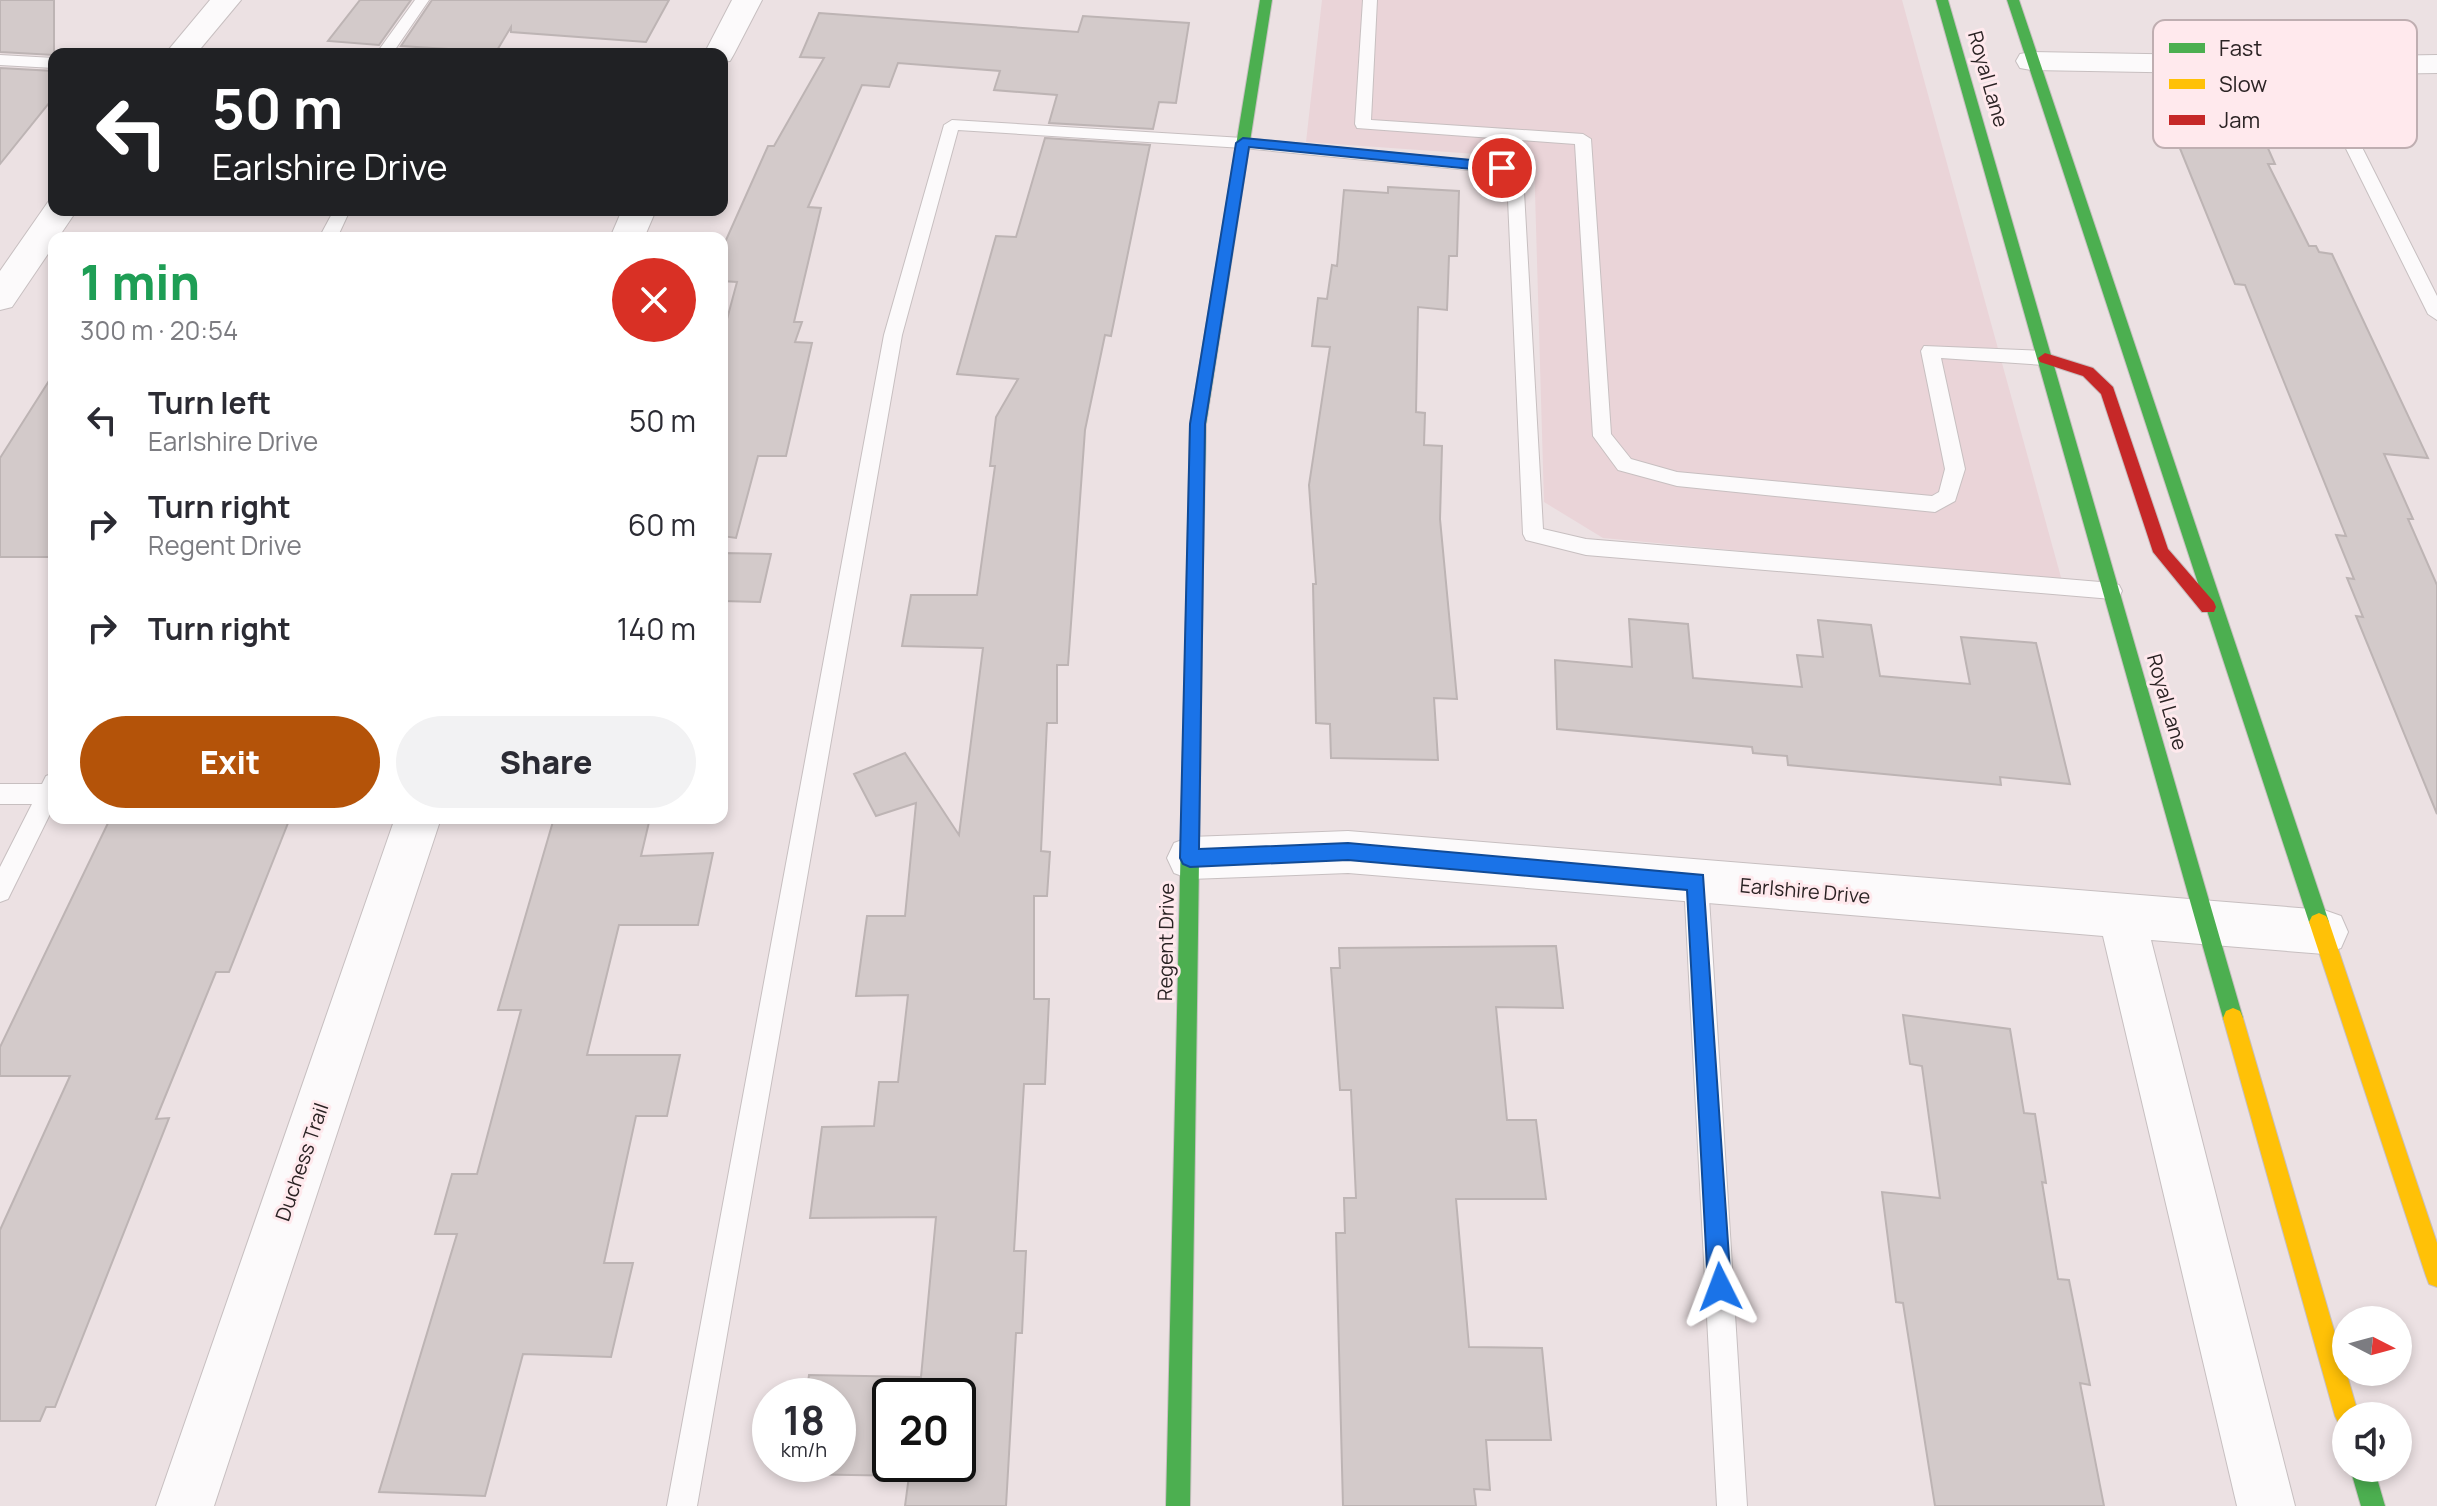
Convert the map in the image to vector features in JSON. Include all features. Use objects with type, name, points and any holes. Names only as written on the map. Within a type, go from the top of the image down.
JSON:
[{"type":"main road","name":"Regent Drive","points":[[1178,1506],[1198,424],[1266,0]]},
{"type":"main road","name":"Royal Lane","points":[[1942,0],[2343,1402]]},
{"type":"main road","points":[[2013,0],[2437,1276]]},
{"type":"main road","points":[[2045,358],[2088,372],[2108,391],[2161,552],[2222,624]]},
{"type":"main road","points":[[2366,1482],[2373,1506]]},
{"type":"street","points":[[185,48],[226,0]]},
{"type":"street","points":[[722,48],[747,0]]},
{"type":"street","points":[[2031,61],[2153,63]]},
{"type":"street","points":[[2417,64],[2437,64]]},
{"type":"street","points":[[0,298],[56,216]]},
{"type":"street","name":"Duchess Trail","points":[[185,1506],[416,824]]},
{"type":"street","name":"Earlshire Drive","points":[[1190,858],[1348,852],[2122,918],[2324,932]]},
{"type":"street","points":[[2122,918],[2266,1506]]},
{"type":"lane","points":[[388,48],[422,0]]},
{"type":"lane","points":[[1370,0],[1363,124],[1583,139],[1602,436],[1625,465],[1677,479],[1935,504],[1948,496],[1955,469],[1930,351],[2045,358]]},
{"type":"lane","points":[[0,60],[48,63]]},
{"type":"lane","points":[[682,1506],[893,335],[952,125],[1243,143],[1502,168],[1515,174],[1533,534],[1586,547],[2112,591]]},
{"type":"lane","points":[[2354,148],[2437,314]]},
{"type":"lane","points":[[0,794],[48,789]]},
{"type":"lane","points":[[0,891],[48,795]]},
{"type":"lane","points":[[1696,882],[1732,1506]]},
{"type":"shaded area","points":[[1322,0],[1902,0],[2062,581],[1603,538],[1544,502],[1534,158],[1306,142]]},
{"type":"building","points":[[0,0],[54,0],[54,48],[48,48],[48,55],[0,52]]},
{"type":"building","points":[[360,0],[411,0],[379,45],[328,41]]},
{"type":"building","points":[[432,0],[669,0],[646,42],[511,32],[511,27],[498,48],[401,46]]},
{"type":"building","points":[[819,13],[1078,32],[1083,16],[1189,23],[1176,103],[1159,102],[1153,129],[1049,123],[1057,95],[994,90],[1000,71],[898,63],[889,87],[862,85],[808,207],[821,208],[794,322],[802,322],[795,342],[812,343],[786,456],[758,456],[736,538],[728,537],[728,316],[737,282],[728,281],[728,236],[768,146],[774,146],[824,58],[800,57]]},
{"type":"building","points":[[0,68],[48,71],[48,104],[0,164]]},
{"type":"building","points":[[1045,138],[1150,145],[1111,336],[1105,335],[1085,430],[1068,665],[1057,665],[1057,723],[1047,723],[1041,851],[1050,852],[1047,896],[1034,896],[1034,999],[1049,999],[1045,1084],[1024,1084],[1014,1251],[1026,1251],[1022,1333],[1016,1333],[1006,1506],[905,1506],[908,1482],[976,1482],[976,1378],[872,1378],[872,1475],[856,1475],[856,1378],[809,1378],[809,1375],[921,1377],[936,1217],[810,1218],[822,1127],[874,1126],[879,1082],[898,1082],[908,995],[856,996],[867,916],[905,916],[916,803],[876,816],[854,774],[905,753],[959,835],[983,648],[902,646],[911,595],[977,595],[995,466],[990,466],[996,417],[1018,379],[957,374],[996,236],[1016,237]]},
{"type":"building","points":[[2180,148],[2268,148],[2275,164],[2268,164],[2309,246],[2332,254],[2428,458],[2384,454],[2413,519],[2408,519],[2437,585],[2437,814],[2356,616],[2363,617],[2347,578],[2354,579],[2336,535],[2346,536],[2245,285],[2235,284]]},
{"type":"building","points":[[1388,187],[1459,191],[1457,256],[1449,256],[1447,310],[1418,307],[1416,412],[1425,413],[1424,445],[1442,446],[1440,519],[1457,699],[1434,698],[1438,760],[1331,758],[1330,724],[1316,723],[1313,584],[1316,584],[1309,485],[1330,347],[1312,346],[1318,298],[1327,299],[1332,265],[1337,266],[1344,190],[1388,193]]},
{"type":"building","points":[[48,382],[48,557],[0,557],[0,458]]},
{"type":"building","points":[[728,553],[771,554],[760,602],[728,601]]},
{"type":"building","points":[[1629,619],[1688,624],[1693,678],[1802,687],[1797,655],[1823,657],[1818,620],[1871,625],[1880,676],[1970,684],[1961,637],[2036,643],[2070,784],[2000,777],[2001,785],[1788,765],[1787,756],[1753,753],[1752,747],[1557,729],[1555,660],[1632,667]]},
{"type":"building","points":[[108,824],[288,824],[229,972],[216,972],[156,1119],[169,1118],[55,1407],[46,1407],[40,1421],[0,1421],[0,1230],[70,1076],[0,1076],[0,1047]]},
{"type":"building","points":[[552,824],[649,824],[641,856],[713,853],[698,925],[619,925],[587,1055],[680,1055],[667,1116],[636,1116],[604,1263],[633,1263],[611,1357],[523,1354],[485,1496],[379,1492],[457,1234],[435,1234],[452,1174],[477,1174],[521,1010],[498,1010]]},
{"type":"building","points":[[1556,946],[1563,1008],[1496,1007],[1507,1120],[1536,1120],[1546,1199],[1456,1199],[1469,1347],[1542,1348],[1551,1440],[1486,1440],[1490,1490],[1474,1489],[1476,1506],[1343,1506],[1336,1233],[1345,1233],[1344,1198],[1356,1198],[1351,1090],[1340,1090],[1331,968],[1340,968],[1339,948]]},
{"type":"building","points":[[1903,1015],[2010,1029],[2024,1113],[2035,1114],[2046,1183],[2042,1182],[2058,1279],[2069,1280],[2090,1385],[2080,1383],[2104,1506],[1935,1506],[1903,1303],[1896,1302],[1882,1192],[1940,1198],[1922,1066],[1910,1064]]},
{"type":"traffic: fast","points":[[1195,570],[1198,424],[1266,0]]},
{"type":"traffic: fast","points":[[1942,0],[2233,1018]]},
{"type":"traffic: fast","points":[[2013,0],[2319,922]]},
{"type":"traffic: fast","points":[[1178,1506],[1191,789]]},
{"type":"traffic: fast","points":[[2366,1482],[2373,1506]]},
{"type":"traffic: slow","points":[[2319,922],[2437,1276]]},
{"type":"traffic: slow","points":[[2233,1018],[2343,1402]]},
{"type":"traffic: jam","points":[[2045,358],[2088,372],[2108,391],[2161,552],[2208,607]]},
{"type":"traffic: jam","points":[[1191,789],[1195,570]]},
{"type":"route","points":[[1502,168],[1243,143],[1198,424],[1190,858],[1348,852],[1696,882],[1720,1287]]}]
